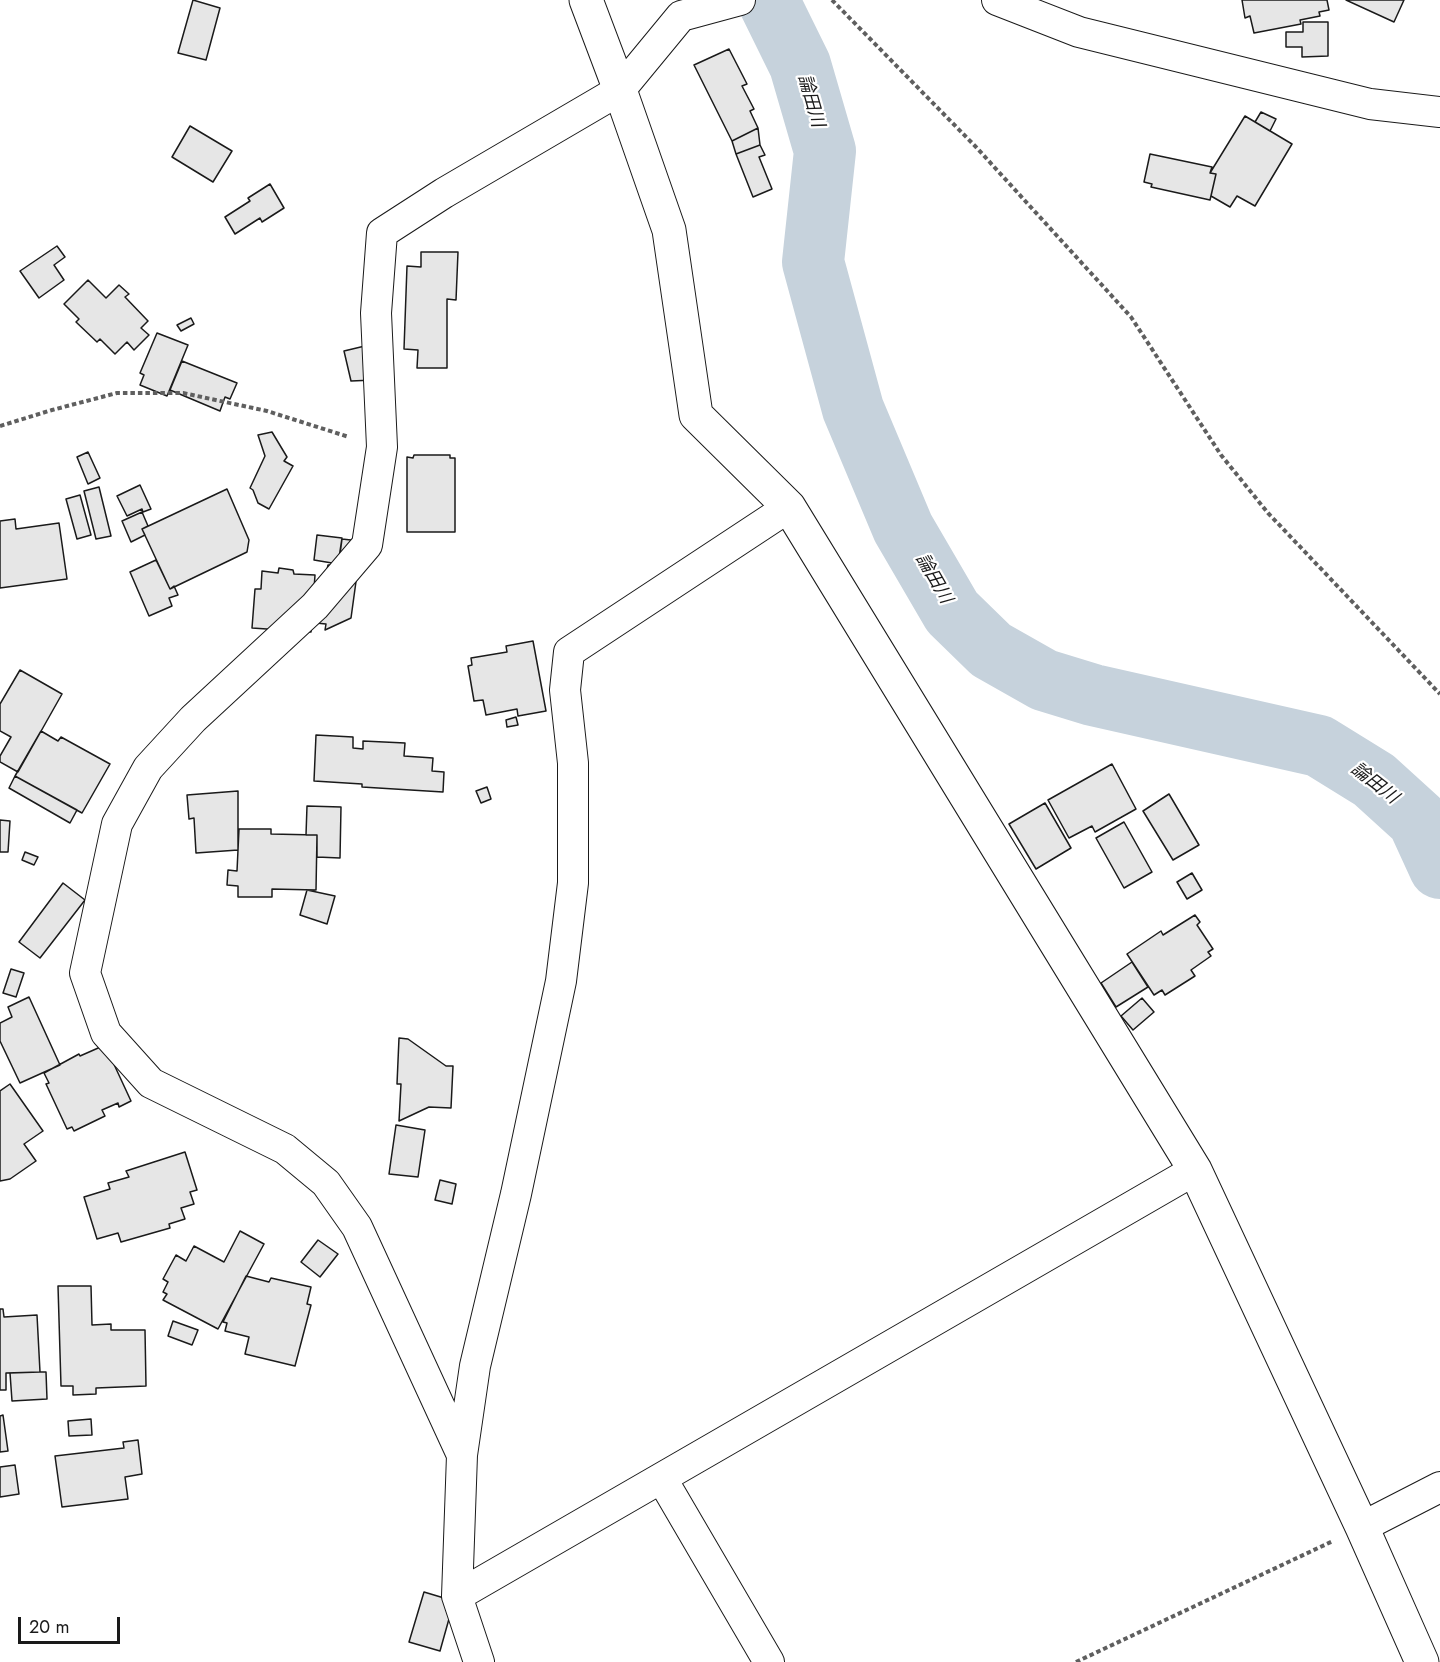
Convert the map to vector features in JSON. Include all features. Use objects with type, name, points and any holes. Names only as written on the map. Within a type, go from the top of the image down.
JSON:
[{"type":"street","points":[[586,0],[669,230],[696,415],[789,507],[1195,1170],[1362,1527],[1422,1662]]},
{"type":"street","points":[[462,1455],[357,1227],[326,1183],[285,1149],[151,1083],[106,1033],[85,973],[117,824],[148,768],[193,719],[315,606],[366,544],[382,447],[376,313],[382,233],[444,193],[620,90],[681,16],[740,0]]},
{"type":"street","points":[[997,0],[1090,34],[1370,104],[1440,112]]},
{"type":"street","points":[[479,1662],[457,1596],[462,1455],[475,1366],[516,1194],[561,981],[573,884],[573,763],[565,690],[569,652],[789,507]]},
{"type":"street","points":[[457,1596],[1195,1170]]},
{"type":"street","points":[[662,1479],[769,1662]]},
{"type":"street","points":[[1362,1527],[1440,1487]]},
{"type":"path","points":[[832,0],[976,147],[1131,317],[1221,454],[1268,513],[1440,694]]},
{"type":"path","points":[[0,426],[117,393],[183,393],[267,411],[382,447]]},
{"type":"path","points":[[1076,1662],[1362,1527]]},
{"type":"building","points":[[193,0],[220,8],[206,60],[178,53]]},
{"type":"building","points":[[1242,0],[1327,0],[1329,10],[1319,12],[1320,16],[1300,20],[1301,24],[1254,33],[1250,16],[1245,18]]},
{"type":"building","points":[[1346,0],[1404,0],[1394,22]]},
{"type":"building","points":[[1303,22],[1328,22],[1328,56],[1302,57],[1302,47],[1286,47],[1286,32],[1303,32]]},
{"type":"building","points":[[729,49],[747,84],[742,86],[754,109],[750,111],[758,128],[732,141],[694,65]]},
{"type":"building","points":[[1261,112],[1276,119],[1270,131],[1255,122]]},
{"type":"building","points":[[1245,116],[1292,144],[1255,206],[1237,196],[1230,207],[1211,196],[1216,174],[1210,173]]},
{"type":"building","points":[[190,126],[232,151],[213,182],[172,157]]},
{"type":"building","points":[[758,128],[760,145],[736,154],[732,141]]},
{"type":"building","points":[[760,145],[765,155],[759,157],[772,189],[753,197],[736,154]]},
{"type":"building","points":[[1150,154],[1212,167],[1210,173],[1216,174],[1210,200],[1151,187],[1152,184],[1144,182]]},
{"type":"building","points":[[270,184],[284,208],[262,222],[260,218],[235,234],[225,217],[250,201],[248,198]]},
{"type":"building","points":[[57,246],[65,257],[54,265],[64,280],[39,298],[20,271]]},
{"type":"building","points":[[421,252],[458,252],[456,300],[447,299],[447,368],[417,368],[418,350],[404,349],[407,266],[421,267]]},
{"type":"building","points":[[88,280],[106,298],[119,285],[129,294],[125,297],[148,321],[141,328],[149,335],[134,350],[127,342],[115,354],[100,339],[97,342],[76,322],[79,319],[64,304]]},
{"type":"building","points":[[191,318],[194,324],[181,331],[177,325]]},
{"type":"building","points":[[157,333],[188,345],[167,396],[140,385],[144,375],[140,373]]},
{"type":"building","points":[[369,345],[374,380],[351,381],[344,351]]},
{"type":"building","points":[[182,361],[237,383],[230,399],[225,397],[220,411],[170,390]]},
{"type":"building","points":[[272,432],[287,457],[284,461],[293,466],[269,509],[258,503],[250,488],[265,456],[258,435]]},
{"type":"building","points":[[88,452],[100,478],[88,484],[77,457]]},
{"type":"building","points":[[414,455],[450,455],[450,458],[455,458],[455,532],[407,532],[407,457],[413,458]]},
{"type":"building","points":[[140,485],[151,509],[143,512],[142,509],[127,516],[117,496]]},
{"type":"building","points":[[99,487],[111,536],[96,539],[84,491]]},
{"type":"building","points":[[227,489],[249,540],[247,552],[170,589],[142,529]]},
{"type":"building","points":[[80,495],[91,535],[77,539],[66,499]]},
{"type":"building","points":[[142,512],[148,526],[142,529],[145,535],[131,542],[122,521]]},
{"type":"building","points":[[15,519],[16,529],[59,523],[67,579],[0,588],[0,521]]},
{"type":"building","points":[[317,535],[342,538],[338,564],[314,560]]},
{"type":"building","points":[[342,539],[360,541],[339,562]]},
{"type":"building","points":[[156,560],[170,589],[174,586],[178,595],[169,598],[172,606],[149,616],[130,572]]},
{"type":"building","points":[[328,565],[358,567],[351,618],[325,630],[326,624],[316,623]]},
{"type":"building","points":[[279,568],[293,570],[294,574],[315,575],[311,632],[252,628],[255,589],[261,589],[262,571],[278,573]]},
{"type":"building","points":[[533,641],[546,711],[518,716],[517,709],[486,715],[483,700],[474,701],[468,666],[472,665],[471,658],[507,652],[506,646]]},
{"type":"building","points":[[20,670],[62,694],[18,772],[0,762],[0,756],[11,737],[0,731],[0,704]]},
{"type":"building","points":[[516,717],[518,725],[507,727],[506,720]]},
{"type":"building","points":[[41,731],[58,741],[61,737],[110,764],[82,813],[15,776]]},
{"type":"building","points":[[316,735],[353,737],[353,748],[363,749],[363,741],[405,743],[404,756],[433,758],[432,771],[444,772],[443,792],[362,787],[362,784],[314,781]]},
{"type":"building","points":[[1112,764],[1136,809],[1095,832],[1092,826],[1069,838],[1048,800]]},
{"type":"building","points":[[15,776],[77,810],[70,823],[9,788]]},
{"type":"building","points":[[487,787],[491,799],[481,803],[476,791]]},
{"type":"building","points":[[238,791],[238,850],[196,853],[194,818],[189,819],[187,795]]},
{"type":"building","points":[[1169,794],[1199,845],[1173,860],[1143,811]]},
{"type":"building","points":[[1045,803],[1071,848],[1036,869],[1009,824]]},
{"type":"building","points":[[307,806],[341,807],[340,858],[317,857],[317,835],[306,835]]},
{"type":"building","points":[[0,820],[10,821],[8,852],[0,852]]},
{"type":"building","points":[[1124,822],[1152,872],[1124,888],[1096,838]]},
{"type":"building","points":[[239,829],[271,829],[271,834],[317,835],[316,890],[272,889],[272,897],[238,897],[238,886],[227,885],[228,870],[237,871]]},
{"type":"building","points":[[25,852],[38,857],[34,865],[22,860]]},
{"type":"building","points":[[1192,873],[1202,890],[1187,899],[1177,882]]},
{"type":"building","points":[[63,883],[85,900],[40,958],[19,942]]},
{"type":"building","points":[[307,890],[335,896],[327,924],[300,915]]},
{"type":"building","points":[[1195,915],[1200,922],[1197,925],[1213,949],[1208,952],[1211,956],[1191,970],[1195,976],[1165,995],[1162,990],[1154,995],[1127,954],[1161,931],[1163,935]]},
{"type":"building","points":[[1132,962],[1148,987],[1116,1007],[1101,983]]},
{"type":"building","points":[[11,969],[24,973],[16,997],[3,993]]},
{"type":"building","points":[[29,997],[60,1065],[20,1083],[0,1041],[0,1023],[12,1017],[8,1007]]},
{"type":"building","points":[[1142,998],[1154,1012],[1133,1030],[1121,1016]]},
{"type":"building","points":[[399,1038],[408,1039],[446,1066],[453,1066],[451,1108],[429,1107],[399,1121],[401,1084],[397,1084]]},
{"type":"building","points":[[105,1045],[131,1101],[119,1107],[118,1103],[102,1110],[105,1116],[74,1131],[72,1127],[67,1129],[46,1084],[49,1083],[44,1073],[79,1054],[80,1056]]},
{"type":"building","points":[[10,1084],[43,1131],[24,1144],[36,1161],[10,1179],[0,1181],[0,1091]]},
{"type":"building","points":[[396,1125],[425,1130],[418,1177],[389,1174]]},
{"type":"building","points":[[185,1152],[197,1190],[190,1192],[194,1204],[181,1208],[185,1219],[169,1224],[170,1228],[121,1242],[118,1233],[97,1239],[84,1197],[110,1189],[108,1183],[129,1177],[126,1171]]},
{"type":"building","points":[[440,1180],[456,1184],[452,1204],[435,1200]]},
{"type":"building","points":[[240,1231],[264,1244],[218,1329],[163,1300],[167,1294],[163,1292],[168,1282],[163,1279],[176,1255],[186,1261],[194,1246],[224,1262]]},
{"type":"building","points":[[318,1240],[338,1254],[320,1277],[301,1262]]},
{"type":"building","points":[[246,1276],[269,1282],[271,1278],[311,1287],[307,1304],[311,1305],[295,1366],[245,1354],[249,1337],[225,1331],[227,1323],[223,1322]]},
{"type":"building","points":[[58,1286],[91,1286],[92,1325],[111,1324],[111,1330],[145,1330],[146,1386],[96,1388],[96,1394],[73,1395],[73,1386],[61,1386]]},
{"type":"building","points":[[0,1309],[3,1309],[4,1317],[37,1315],[40,1372],[6,1373],[6,1390],[0,1390]]},
{"type":"building","points":[[173,1321],[198,1330],[192,1345],[168,1336]]},
{"type":"building","points":[[46,1372],[47,1399],[12,1401],[10,1373]]},
{"type":"building","points":[[3,1415],[8,1451],[0,1452],[0,1416]]},
{"type":"building","points":[[91,1419],[92,1435],[69,1436],[68,1421]]},
{"type":"building","points":[[138,1440],[142,1474],[125,1477],[128,1499],[62,1507],[55,1456],[124,1448],[123,1442]]},
{"type":"building","points":[[15,1465],[19,1494],[0,1497],[0,1467]]},
{"type":"building","points":[[424,1592],[454,1601],[440,1651],[409,1642]]},
{"type":"waterway","name":"論田川","points":[[768,0],[800,65],[825,151],[813,262],[853,409],[903,528],[952,612],[991,650],[1044,680],[1093,695],[1319,746],[1374,780],[1418,820],[1440,868]]}]
